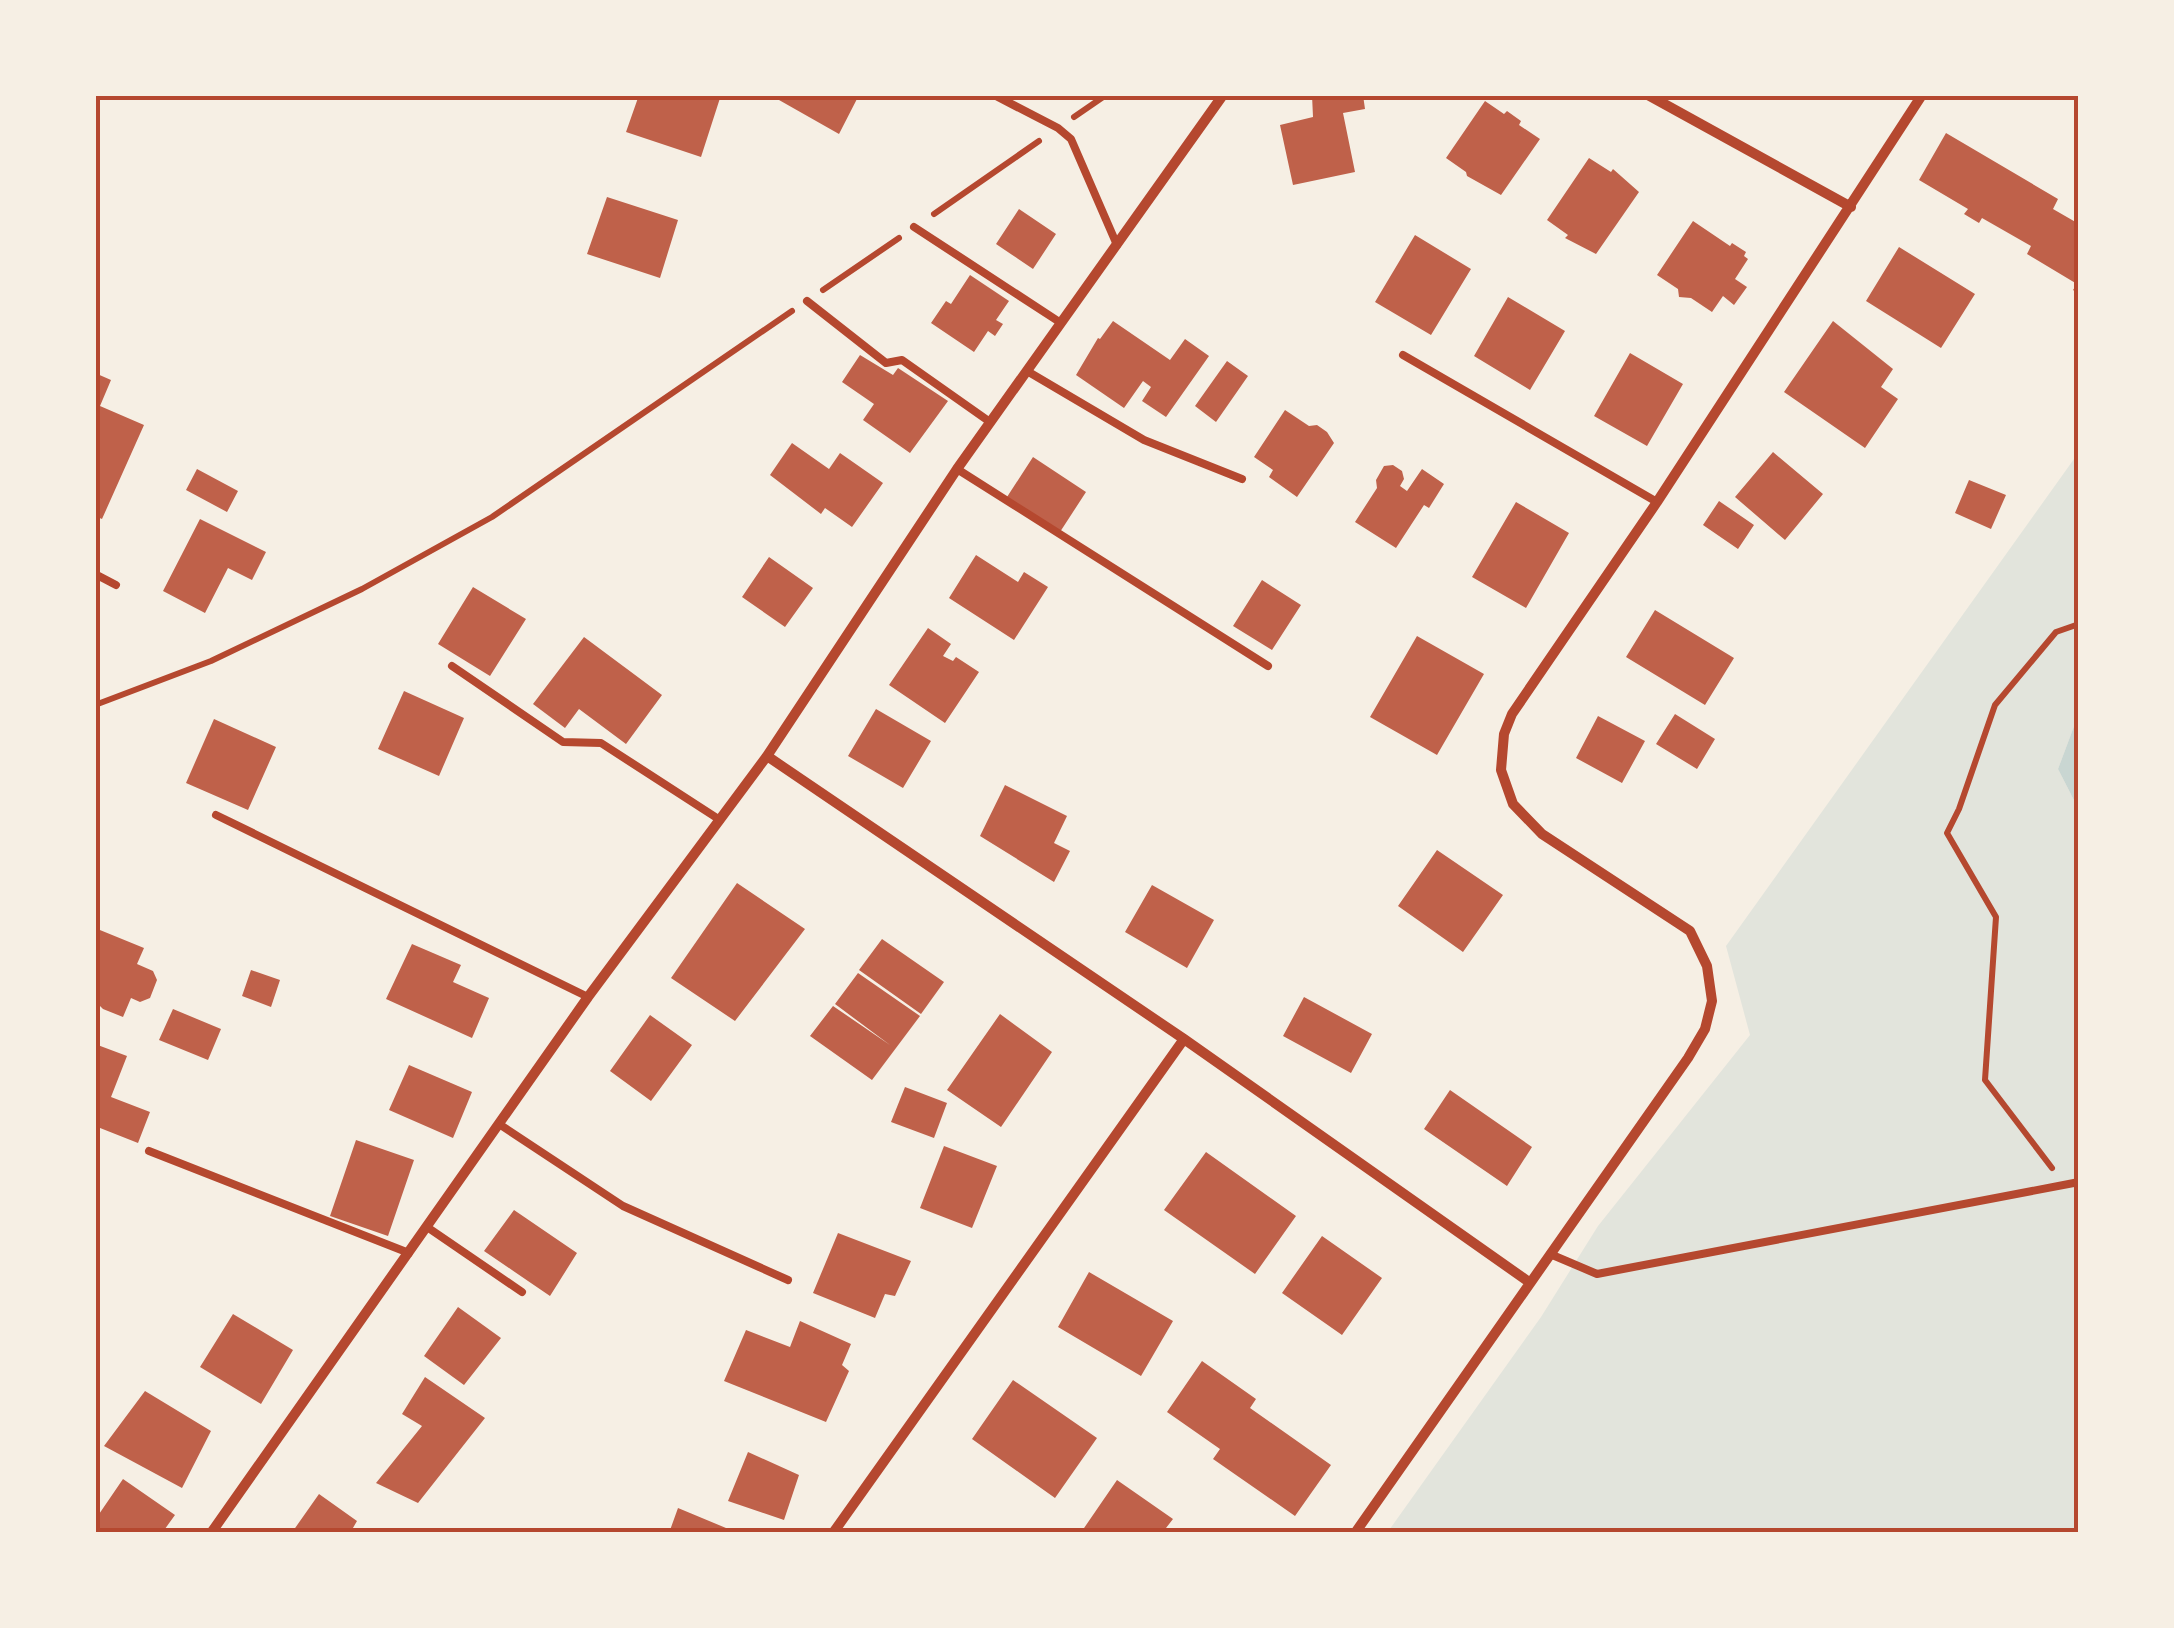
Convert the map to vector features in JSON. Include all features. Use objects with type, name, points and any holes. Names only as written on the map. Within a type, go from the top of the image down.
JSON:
[{"type":"street","points":[[212,1533],[588,998],[766,756],[957,469],[1223,95]]},
{"type":"street","points":[[1648,95],[1851,207]]},
{"type":"street","points":[[1355,1533],[1688,1058],[1706,1029],[1712,1001],[1707,966],[1690,931],[1542,834],[1513,804],[1501,770],[1504,734],[1512,714],[1657,502],[1922,95]]},
{"type":"street","points":[[766,756],[1184,1040],[1529,1282]]},
{"type":"street","points":[[833,1533],[1184,1040]]},
{"type":"lane","points":[[994,95],[1058,128],[1071,139],[1117,245]]},
{"type":"lane","points":[[914,227],[1061,322]]},
{"type":"lane","points":[[807,301],[886,362],[902,360],[990,422]]},
{"type":"lane","points":[[1403,354],[1657,502]]},
{"type":"lane","points":[[1026,371],[1144,440],[1242,480]]},
{"type":"lane","points":[[957,469],[1268,666]]},
{"type":"lane","points":[[95,574],[116,585]]},
{"type":"lane","points":[[452,666],[563,742],[600,743],[720,820]]},
{"type":"lane","points":[[216,814],[588,998]]},
{"type":"lane","points":[[500,1124],[623,1206],[788,1280]]},
{"type":"lane","points":[[149,1152],[408,1253]]},
{"type":"lane","points":[[1550,1254],[1597,1274],[2079,1182]]},
{"type":"lane","points":[[426,1227],[522,1292]]},
{"type":"path","points":[[95,706],[211,661],[362,589],[492,517],[1106,95]]},
{"type":"path","points":[[2064,1185],[1985,1080],[1996,917],[1947,832],[1958,812],[1996,705],[2056,632],[2079,624]]},
{"type":"shaded area","points":[[2079,452],[2079,713],[2058,769],[2079,810],[2079,1533],[1387,1533],[1541,1317],[1598,1226],[1750,1035],[1726,946]]},
{"type":"shaded area","points":[[2079,713],[2079,810],[2058,769]]},
{"type":"building","points":[[639,95],[721,95],[701,157],[626,132]]},
{"type":"building","points":[[781,95],[859,95],[839,134],[779,100]]},
{"type":"building","points":[[1312,95],[1363,95],[1365,109],[1343,113],[1355,172],[1293,185],[1280,125],[1313,117]]},
{"type":"building","points":[[1485,101],[1504,114],[1507,111],[1540,139],[1501,195],[1467,176],[1446,158]]},
{"type":"building","points":[[1946,133],[2058,199],[2053,209],[2079,224],[2079,294],[2073,290],[2077,284],[2027,254],[2031,246],[1982,218],[1979,223],[1964,214],[1968,209],[1919,180]]},
{"type":"building","points":[[1589,158],[1611,172],[1613,169],[1639,192],[1596,254],[1565,238],[1568,235],[1547,220]]},
{"type":"building","points":[[607,197],[678,220],[660,278],[587,254]]},
{"type":"building","points":[[1019,209],[1056,234],[1033,269],[996,244]]},
{"type":"building","points":[[1693,221],[1746,252],[1744,256],[1748,259],[1735,279],[1747,287],[1734,305],[1723,296],[1712,312],[1691,298],[1679,297],[1678,289],[1657,275]]},
{"type":"building","points":[[1415,235],[1471,269],[1431,335],[1375,302]]},
{"type":"building","points":[[1899,247],[1975,294],[1941,348],[1866,301]]},
{"type":"building","points":[[970,275],[1009,301],[996,320],[1003,324],[995,336],[988,331],[974,352],[931,323],[946,301],[951,304]]},
{"type":"building","points":[[1508,297],[1565,331],[1530,390],[1474,356]]},
{"type":"building","points":[[1113,321],[1170,360],[1185,339],[1209,356],[1166,417],[1142,401],[1151,387],[1143,381],[1124,408],[1076,375]]},
{"type":"building","points":[[1833,321],[1893,369],[1881,387],[1898,399],[1865,448],[1784,392]]},
{"type":"building","points":[[1630,353],[1683,384],[1647,446],[1594,416]]},
{"type":"building","points":[[860,355],[893,375],[898,368],[948,401],[910,453],[863,420],[874,404],[842,382]]},
{"type":"building","points":[[1227,361],[1248,376],[1216,422],[1195,406]]},
{"type":"building","points":[[95,373],[111,380],[100,406],[144,425],[102,519],[95,516]]},
{"type":"building","points":[[1285,410],[1309,426],[1317,425],[1334,443],[1297,497],[1269,477],[1273,470],[1254,457]]},
{"type":"building","points":[[792,443],[829,469],[840,453],[883,483],[852,527],[825,508],[821,514],[770,475]]},
{"type":"building","points":[[1773,452],[1823,494],[1785,540],[1735,497]]},
{"type":"building","points":[[1033,457],[1086,492],[1060,532],[1007,497]]},
{"type":"building","points":[[1393,465],[1402,471],[1404,479],[1400,486],[1407,491],[1422,469],[1444,484],[1429,508],[1424,505],[1396,548],[1355,522],[1377,488],[1376,480],[1384,466]]},
{"type":"building","points":[[197,469],[238,491],[227,512],[186,490]]},
{"type":"building","points":[[1969,480],[2006,495],[1991,529],[1955,513]]},
{"type":"building","points":[[1719,501],[1754,525],[1738,549],[1703,525]]},
{"type":"building","points":[[1516,502],[1569,533],[1526,608],[1472,577]]},
{"type":"building","points":[[200,519],[266,552],[252,580],[228,568],[205,613],[163,591]]},
{"type":"building","points":[[976,555],[1018,582],[1024,572],[1048,587],[1014,640],[949,598]]},
{"type":"building","points":[[769,557],[813,588],[785,627],[742,597]]},
{"type":"building","points":[[1262,580],[1301,605],[1272,650],[1233,626]]},
{"type":"building","points":[[473,587],[526,619],[490,676],[438,644]]},
{"type":"building","points":[[1655,610],[1734,658],[1705,705],[1626,657]]},
{"type":"building","points":[[928,628],[951,644],[943,656],[953,661],[956,657],[979,672],[945,723],[889,685]]},
{"type":"building","points":[[1417,636],[1484,674],[1437,755],[1370,717]]},
{"type":"building","points":[[584,637],[662,695],[626,744],[579,709],[565,728],[533,704]]},
{"type":"building","points":[[404,691],[464,718],[439,776],[378,749]]},
{"type":"building","points":[[876,709],[931,741],[903,788],[848,756]]},
{"type":"building","points":[[1675,714],[1715,739],[1697,769],[1656,744]]},
{"type":"building","points":[[1598,716],[1645,741],[1622,783],[1576,758]]},
{"type":"building","points":[[214,719],[276,747],[248,810],[186,783]]},
{"type":"building","points":[[1005,785],[1067,816],[1054,843],[1070,851],[1054,882],[980,836]]},
{"type":"building","points":[[1437,850],[1503,895],[1463,952],[1398,906]]},
{"type":"building","points":[[737,883],[805,929],[735,1021],[671,978]]},
{"type":"building","points":[[1152,885],[1214,920],[1187,968],[1125,932]]},
{"type":"building","points":[[95,928],[144,948],[137,964],[153,971],[157,980],[150,998],[140,1002],[131,998],[123,1017],[95,1001]]},
{"type":"building","points":[[882,939],[944,982],[921,1014],[859,970]]},
{"type":"building","points":[[412,944],[461,965],[453,982],[489,998],[472,1038],[386,999]]},
{"type":"building","points":[[251,970],[280,980],[271,1007],[242,996]]},
{"type":"building","points":[[858,973],[920,1016],[872,1080],[810,1036],[833,1006],[890,1045],[835,1004]]},
{"type":"building","points":[[1304,997],[1372,1034],[1351,1073],[1283,1036]]},
{"type":"building","points":[[173,1009],[221,1029],[208,1060],[159,1040]]},
{"type":"building","points":[[1000,1014],[1052,1052],[1001,1127],[947,1090]]},
{"type":"building","points":[[650,1015],[692,1045],[651,1101],[610,1071]]},
{"type":"building","points":[[95,1044],[127,1056],[111,1097],[150,1112],[138,1143],[95,1126]]},
{"type":"building","points":[[409,1065],[472,1092],[453,1138],[389,1110]]},
{"type":"building","points":[[905,1087],[947,1103],[934,1138],[891,1122]]},
{"type":"building","points":[[1450,1090],[1532,1147],[1507,1186],[1424,1129]]},
{"type":"building","points":[[356,1140],[414,1160],[388,1236],[330,1216]]},
{"type":"building","points":[[944,1146],[997,1166],[972,1228],[920,1208]]},
{"type":"building","points":[[1206,1152],[1296,1216],[1255,1274],[1164,1210]]},
{"type":"building","points":[[514,1210],[577,1253],[550,1296],[484,1251]]},
{"type":"building","points":[[838,1233],[911,1261],[895,1296],[885,1294],[875,1318],[813,1293]]},
{"type":"building","points":[[1322,1236],[1382,1278],[1342,1335],[1282,1293]]},
{"type":"building","points":[[1089,1272],[1173,1321],[1141,1376],[1058,1327]]},
{"type":"building","points":[[458,1307],[501,1338],[464,1385],[424,1356]]},
{"type":"building","points":[[233,1314],[293,1350],[261,1404],[200,1367]]},
{"type":"building","points":[[800,1321],[851,1344],[842,1365],[849,1371],[826,1422],[724,1381],[746,1330],[790,1347]]},
{"type":"building","points":[[1202,1361],[1256,1399],[1250,1408],[1331,1465],[1295,1516],[1213,1459],[1220,1449],[1167,1412]]},
{"type":"building","points":[[425,1377],[485,1418],[418,1503],[376,1483],[422,1426],[402,1414]]},
{"type":"building","points":[[1013,1380],[1097,1438],[1055,1498],[972,1439]]},
{"type":"building","points":[[145,1391],[211,1431],[182,1488],[104,1446]]},
{"type":"building","points":[[748,1452],[799,1475],[784,1520],[728,1501]]},
{"type":"building","points":[[123,1479],[175,1515],[162,1533],[95,1533],[95,1520]]},
{"type":"building","points":[[1117,1480],[1173,1519],[1166,1528],[1173,1533],[1082,1531]]},
{"type":"building","points":[[319,1494],[357,1521],[350,1533],[293,1531]]},
{"type":"building","points":[[678,1508],[738,1533],[669,1533]]}]
